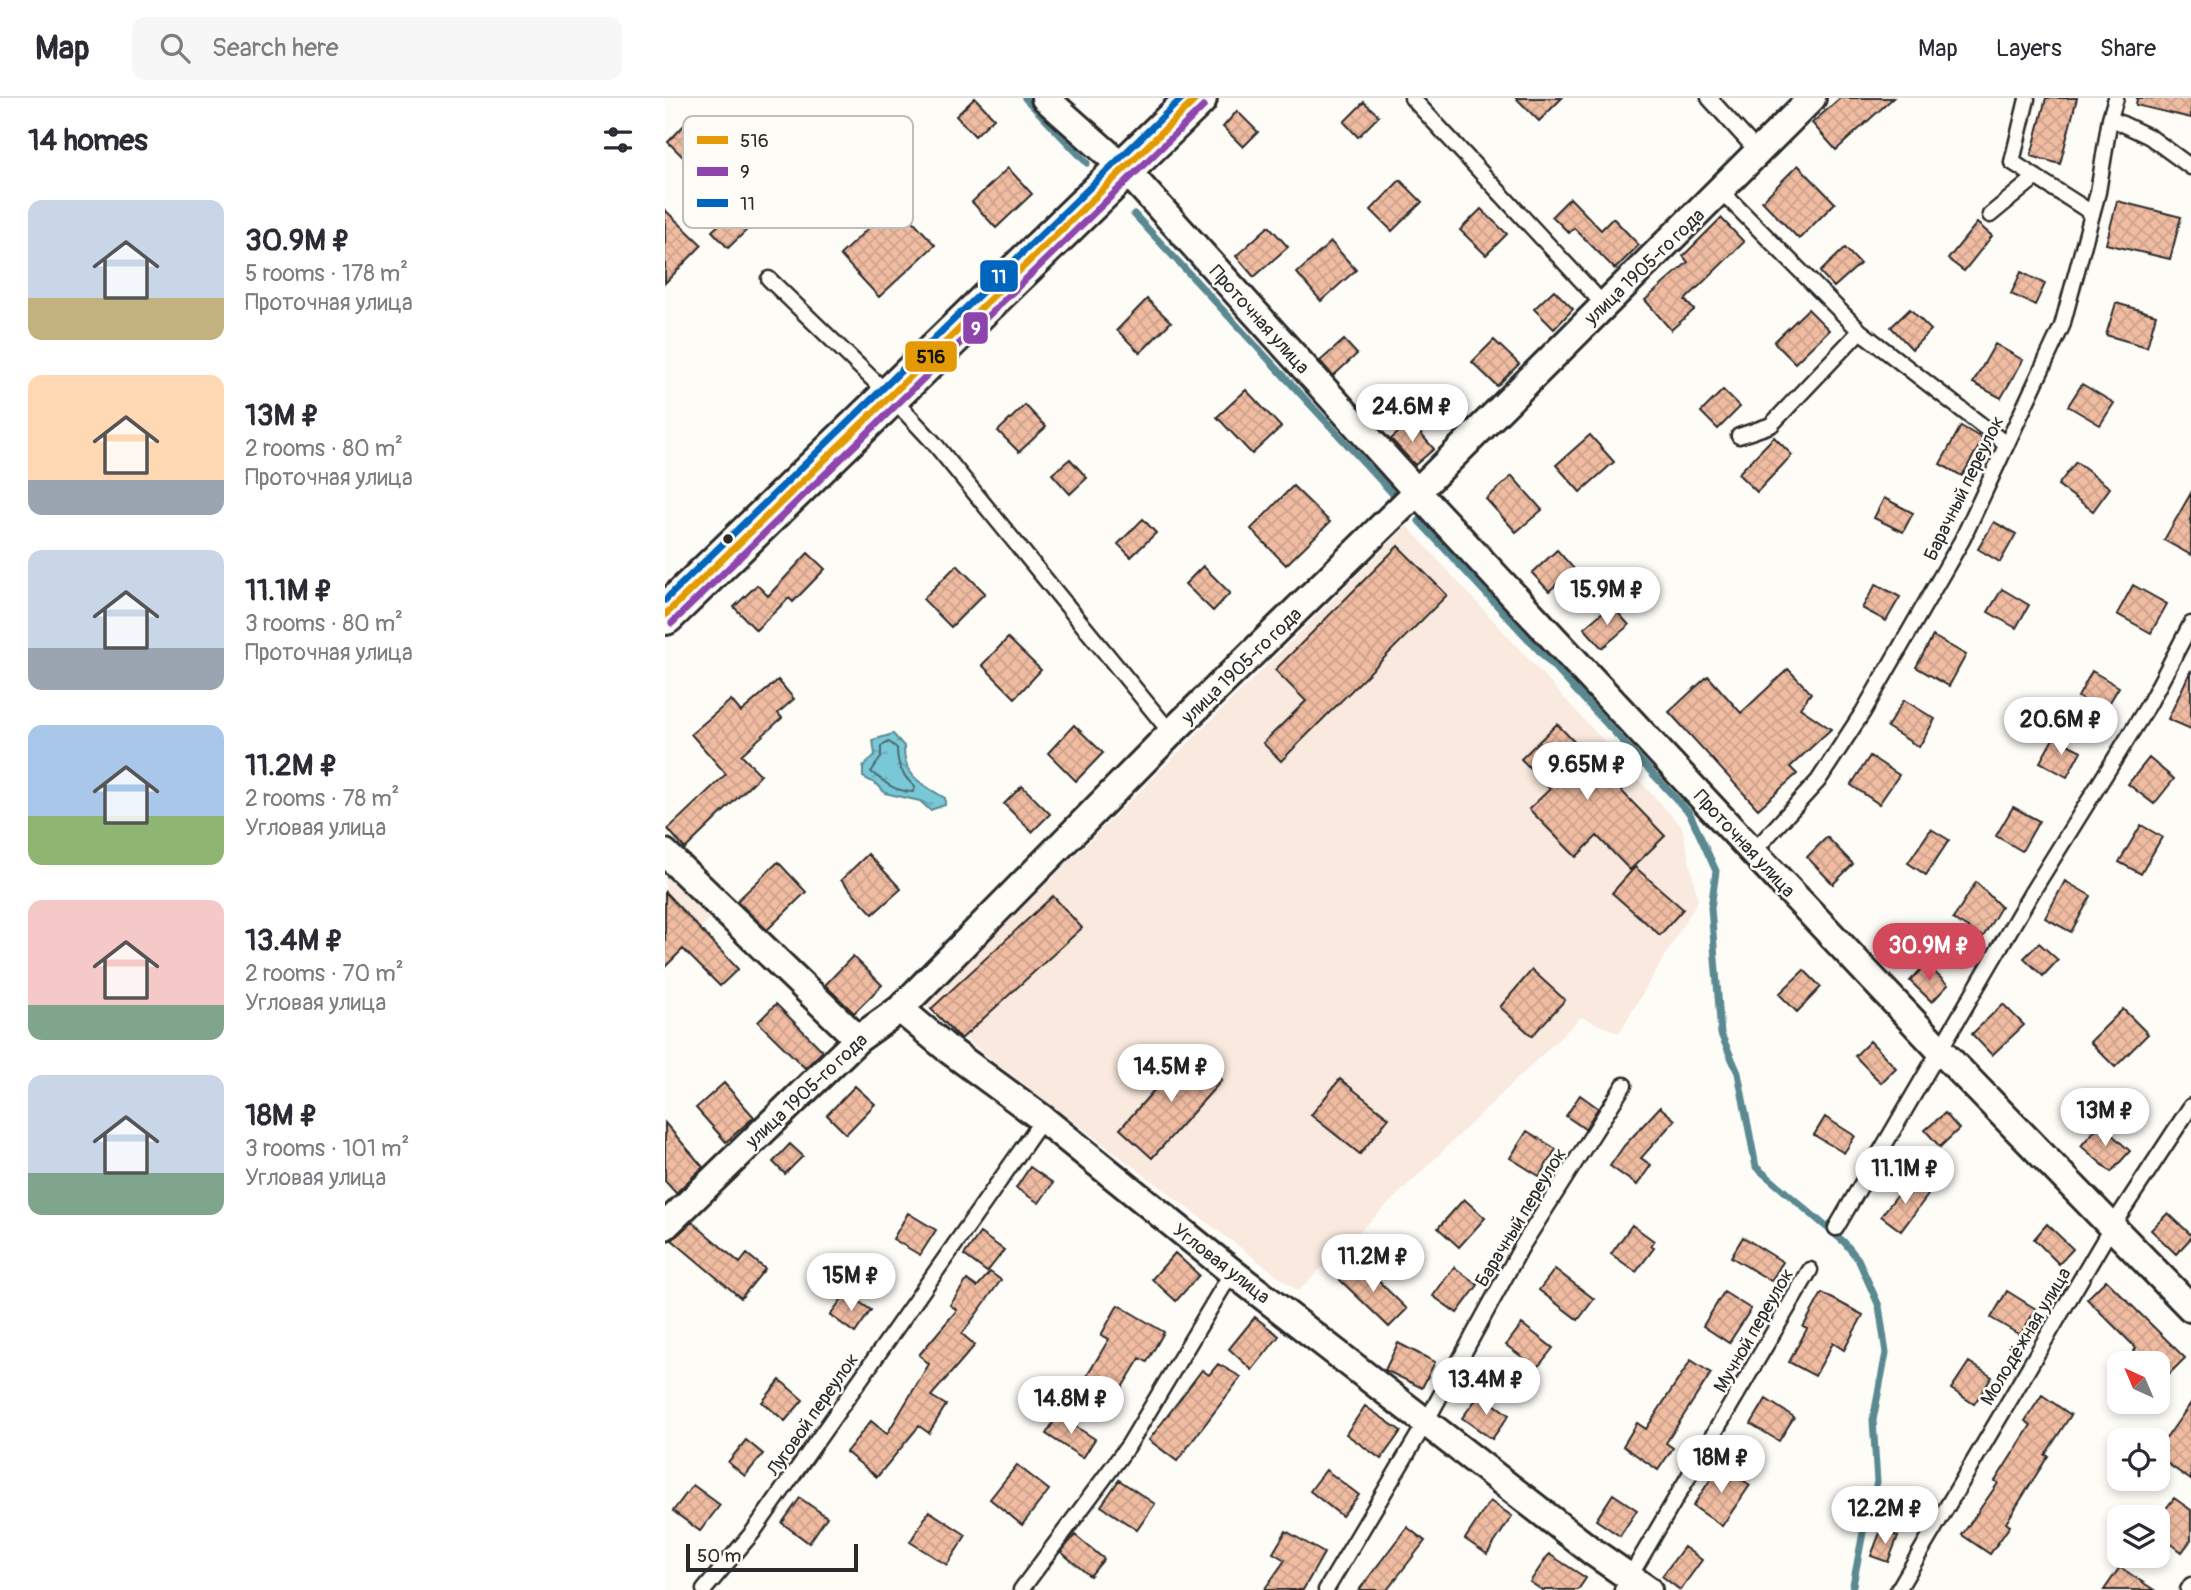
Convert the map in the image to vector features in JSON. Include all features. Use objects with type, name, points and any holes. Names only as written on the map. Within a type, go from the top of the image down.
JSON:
[{"type":"main road","points":[[665,615],[1197,98]]},
{"type":"street","name":"Проточная улица","points":[[1045,98],[1125,169],[1417,492],[1753,852],[1939,1049],[2191,1308]]},
{"type":"street","name":"улица 1905-го года","points":[[665,1226],[858,1039],[900,1009],[1171,733],[1812,98]]},
{"type":"street","points":[[665,853],[858,1039]]},
{"type":"street","name":"Угловая улица","points":[[900,1009],[1633,1585]]},
{"type":"lane","points":[[1412,98],[1604,305]]},
{"type":"lane","points":[[1709,98],[1759,153]]},
{"type":"lane","name":"Барачный переулок","points":[[1753,852],[1818,781],[1863,712],[1962,540],[2061,326],[2098,192],[2110,118],[2116,98]]},
{"type":"lane","points":[[2027,99],[2012,162],[2092,213]]},
{"type":"lane","points":[[2110,118],[2150,137],[2191,167]]},
{"type":"lane","points":[[1990,215],[2036,177]]},
{"type":"lane","points":[[1721,191],[1860,331],[2006,444]]},
{"type":"lane","points":[[769,279],[891,397],[934,443],[1171,733]]},
{"type":"lane","points":[[1739,436],[1771,425],[1860,331]]},
{"type":"lane","points":[[1836,1228],[2032,892],[2149,704],[2191,624]]},
{"type":"lane","name":"Барачный переулок","points":[[1326,1590],[1426,1422],[1523,1245],[1624,1085]]},
{"type":"lane","name":"Молодёжная улица","points":[[1898,1590],[2111,1228],[2191,1106]]},
{"type":"lane","name":"Луговой переулок","points":[[704,1590],[753,1532],[1043,1119]]},
{"type":"lane","name":"Мучной переулок","points":[[1633,1585],[1810,1270]]},
{"type":"lane","points":[[1021,1590],[1128,1446],[1232,1272]]},
{"type":"lane","points":[[2188,1590],[2191,1585]]},
{"type":"shaded area","points":[[1407,526],[1682,827],[1698,900],[1619,1033],[1581,1017],[1298,1291],[984,1054],[925,1004]]},
{"type":"shaded area","points":[[665,841],[727,902],[665,962]]},
{"type":"water","points":[[893,734],[904,746],[904,756],[910,772],[921,783],[945,798],[945,805],[930,810],[920,801],[885,793],[878,785],[863,777],[863,767],[875,755],[873,740]]},
{"type":"building","points":[[975,98],[994,118],[975,136],[956,116]]},
{"type":"building","points":[[1516,98],[1562,98],[1539,121]]},
{"type":"building","points":[[1840,98],[1893,98],[1836,150],[1812,123]]},
{"type":"building","points":[[2046,98],[2077,98],[2060,164],[2031,156]]},
{"type":"building","points":[[2137,98],[2191,98],[2191,118],[2136,105]]},
{"type":"building","points":[[1364,102],[1379,116],[1358,137],[1344,122]]},
{"type":"building","points":[[1237,111],[1258,132],[1243,147],[1223,127]]},
{"type":"building","points":[[683,126],[683,157],[668,142]]},
{"type":"building","points":[[1798,165],[1835,203],[1799,239],[1762,201]]},
{"type":"building","points":[[1008,168],[1032,194],[996,228],[972,202]]},
{"type":"building","points":[[1400,180],[1422,202],[1392,231],[1371,210]]},
{"type":"building","points":[[1570,198],[1601,230],[1613,218],[1639,245],[1615,269],[1574,228],[1569,233],[1552,216]]},
{"type":"building","points":[[2117,201],[2181,217],[2170,259],[2106,244]]},
{"type":"building","points":[[1481,209],[1507,234],[1486,255],[1460,230]]},
{"type":"building","points":[[665,210],[702,245],[665,283]]},
{"type":"building","points":[[1721,218],[1744,242],[1685,300],[1694,310],[1671,330],[1645,300],[1688,262],[1683,256]]},
{"type":"building","points":[[913,221],[935,245],[879,297],[840,255],[869,228],[913,228]]},
{"type":"building","points":[[1977,223],[1992,236],[1964,271],[1948,259]]},
{"type":"building","points":[[1269,226],[1288,247],[1254,277],[1236,256]]},
{"type":"building","points":[[715,228],[749,228],[728,248],[712,231]]},
{"type":"building","points":[[1331,242],[1356,270],[1321,301],[1297,273]]},
{"type":"building","points":[[1845,248],[1860,264],[1834,287],[1820,272]]},
{"type":"building","points":[[2021,272],[2045,284],[2035,305],[2011,294]]},
{"type":"building","points":[[1554,290],[1573,309],[1554,329],[1534,309]]},
{"type":"building","points":[[1147,299],[1171,322],[1140,353],[1117,330]]},
{"type":"building","points":[[2116,303],[2156,315],[2147,347],[2106,335]]},
{"type":"building","points":[[1808,309],[1829,330],[1795,363],[1774,342]]},
{"type":"building","points":[[1910,309],[1931,330],[1912,349],[1891,327]]},
{"type":"building","points":[[1344,340],[1357,354],[1333,376],[1320,361]]},
{"type":"building","points":[[1494,340],[1519,364],[1497,386],[1472,362]]},
{"type":"building","points":[[1995,344],[2023,360],[2001,398],[1973,383]]},
{"type":"building","points":[[2082,384],[2114,403],[2100,425],[2068,406]]},
{"type":"building","points":[[1246,390],[1281,427],[1252,454],[1217,417]]},
{"type":"building","points":[[1723,390],[1740,407],[1718,429],[1701,412]]},
{"type":"building","points":[[1025,405],[1046,427],[1019,452],[998,431]]},
{"type":"building","points":[[1410,422],[1434,449],[1415,465],[1391,439]]},
{"type":"building","points":[[1961,426],[1983,439],[1962,476],[1940,464]]},
{"type":"building","points":[[1590,435],[1614,462],[1580,492],[1556,465]]},
{"type":"building","points":[[1774,437],[1792,455],[1757,492],[1738,474]]},
{"type":"building","points":[[1070,459],[1087,478],[1070,494],[1052,474]]},
{"type":"building","points":[[2076,462],[2110,488],[2093,511],[2058,485]]},
{"type":"building","points":[[1512,476],[1542,510],[1516,532],[1486,499]]},
{"type":"building","points":[[1293,486],[1330,522],[1286,565],[1251,529]]},
{"type":"building","points":[[2191,493],[2191,555],[2164,540]]},
{"type":"building","points":[[1884,498],[1913,513],[1903,532],[1874,518]]},
{"type":"building","points":[[1143,519],[1156,533],[1131,557],[1118,544]]},
{"type":"building","points":[[1994,522],[2016,534],[2000,562],[1978,549]]},
{"type":"building","points":[[1398,546],[1447,595],[1281,761],[1263,743],[1306,701],[1275,670]]},
{"type":"building","points":[[1557,550],[1574,569],[1549,591],[1532,573]]},
{"type":"building","points":[[808,553],[825,569],[793,602],[789,598],[756,630],[734,607],[757,585],[768,596]]},
{"type":"building","points":[[957,565],[985,593],[951,627],[923,599]]},
{"type":"building","points":[[1203,566],[1230,593],[1213,611],[1185,584]]},
{"type":"building","points":[[1876,584],[1900,597],[1886,621],[1862,608]]},
{"type":"building","points":[[2133,585],[2167,604],[2151,633],[2117,614]]},
{"type":"building","points":[[2002,589],[2029,605],[2016,628],[1988,612]]},
{"type":"building","points":[[1611,605],[1629,625],[1602,648],[1584,628]]},
{"type":"building","points":[[1933,636],[1966,655],[1949,686],[1916,667]]},
{"type":"building","points":[[1008,638],[1041,670],[1015,698],[982,665]]},
{"type":"building","points":[[1788,669],[1811,693],[1800,708],[1831,729],[1790,767],[1797,774],[1758,809],[1669,712],[1708,676],[1741,713]]},
{"type":"building","points":[[2191,670],[2191,729],[2168,719]]},
{"type":"building","points":[[2092,671],[2119,687],[2104,712],[2078,697]]},
{"type":"building","points":[[778,680],[794,699],[778,713],[782,718],[741,755],[761,775],[685,849],[668,829],[726,774],[691,734],[731,700],[741,712]]},
{"type":"building","points":[[1904,700],[1935,719],[1919,747],[1887,727]]},
{"type":"building","points":[[1557,724],[1665,836],[1630,870],[1597,836],[1576,857],[1529,809],[1550,789],[1521,759]]},
{"type":"building","points":[[1074,725],[1103,753],[1076,781],[1048,753]]},
{"type":"building","points":[[2054,737],[2081,751],[2067,777],[2040,762]]},
{"type":"building","points":[[1870,756],[1899,775],[1879,804],[1851,785]]},
{"type":"building","points":[[2149,758],[2174,779],[2154,804],[2128,784]]},
{"type":"building","points":[[1022,786],[1050,814],[1032,832],[1004,804]]},
{"type":"building","points":[[2013,807],[2039,821],[2022,851],[1996,836]]},
{"type":"building","points":[[2141,825],[2162,837],[2141,874],[2119,862]]},
{"type":"building","points":[[1931,829],[1949,840],[1926,875],[1908,863]]},
{"type":"building","points":[[1827,837],[1853,864],[1833,884],[1807,857]]},
{"type":"building","points":[[868,854],[901,889],[873,914],[841,880]]},
{"type":"building","points":[[778,862],[806,892],[767,930],[737,901]]},
{"type":"building","points":[[1635,867],[1683,909],[1660,935],[1612,893]]},
{"type":"building","points":[[2065,881],[2091,896],[2071,932],[2045,918]]},
{"type":"building","points":[[1976,882],[2001,907],[1983,937],[1953,919]]},
{"type":"building","points":[[665,892],[738,969],[720,986],[683,949],[665,967]]},
{"type":"building","points":[[1053,896],[1082,928],[961,1039],[931,1009]]},
{"type":"building","points":[[2039,943],[2058,960],[2043,976],[2024,958]]},
{"type":"building","points":[[853,956],[882,985],[854,1013],[825,985]]},
{"type":"building","points":[[1926,964],[1948,985],[1932,1002],[1910,981]]},
{"type":"building","points":[[1532,970],[1565,1000],[1532,1036],[1500,1007]]},
{"type":"building","points":[[1804,970],[1821,987],[1797,1012],[1779,994]]},
{"type":"building","points":[[776,1004],[823,1051],[805,1068],[758,1022]]},
{"type":"building","points":[[2003,1004],[2024,1025],[1992,1055],[1972,1034]]},
{"type":"building","points":[[2123,1009],[2148,1034],[2115,1067],[2090,1042]]},
{"type":"building","points":[[1870,1041],[1896,1068],[1881,1083],[1855,1056]]},
{"type":"building","points":[[1189,1050],[1222,1080],[1152,1158],[1120,1129]]},
{"type":"building","points":[[1340,1079],[1389,1118],[1360,1154],[1311,1115]]},
{"type":"building","points":[[724,1083],[754,1117],[726,1142],[696,1108]]},
{"type":"building","points":[[855,1086],[875,1104],[846,1134],[827,1115]]},
{"type":"building","points":[[1580,1095],[1598,1108],[1585,1129],[1566,1116]]},
{"type":"building","points":[[1660,1107],[1675,1120],[1641,1158],[1651,1165],[1637,1185],[1610,1166],[1624,1146]]},
{"type":"building","points":[[1945,1113],[1959,1129],[1940,1147],[1925,1130]]},
{"type":"building","points":[[1825,1117],[1855,1136],[1844,1153],[1814,1135]]},
{"type":"building","points":[[665,1123],[703,1167],[676,1193],[665,1181]]},
{"type":"building","points":[[2100,1124],[2130,1151],[2111,1172],[2081,1146]]},
{"type":"building","points":[[1527,1131],[1556,1149],[1539,1176],[1510,1158]]},
{"type":"building","points":[[790,1144],[803,1156],[785,1174],[773,1162]]},
{"type":"building","points":[[1030,1167],[1053,1183],[1039,1203],[1016,1188]]},
{"type":"building","points":[[1909,1180],[1928,1195],[1901,1231],[1881,1216]]},
{"type":"building","points":[[1464,1199],[1485,1218],[1459,1247],[1438,1228]]},
{"type":"building","points":[[908,1213],[936,1230],[920,1255],[893,1239]]},
{"type":"building","points":[[2168,1213],[2191,1235],[2176,1254],[2151,1230]]},
{"type":"building","points":[[692,1222],[740,1263],[747,1254],[765,1269],[741,1298],[672,1240]]},
{"type":"building","points":[[2047,1224],[2073,1249],[2059,1264],[2034,1239]]},
{"type":"building","points":[[1632,1225],[1654,1241],[1651,1246],[1654,1248],[1636,1272],[1611,1254]]},
{"type":"building","points":[[980,1233],[1004,1250],[987,1272],[964,1255]]},
{"type":"building","points":[[1743,1237],[1783,1262],[1771,1281],[1731,1257]]},
{"type":"building","points":[[1175,1253],[1199,1275],[1176,1301],[1152,1279]]},
{"type":"building","points":[[1358,1261],[1407,1309],[1389,1327],[1340,1280]]},
{"type":"building","points":[[1454,1267],[1478,1285],[1457,1313],[1433,1296]]},
{"type":"building","points":[[1555,1269],[1594,1299],[1578,1320],[1539,1290]]},
{"type":"building","points":[[990,1272],[1001,1280],[962,1334],[975,1345],[931,1396],[946,1405],[929,1433],[919,1426],[877,1477],[846,1452],[871,1421],[887,1434],[929,1364],[919,1355],[957,1310],[950,1305],[967,1280],[977,1287]]},
{"type":"building","points":[[2106,1280],[2185,1358],[2170,1373],[2170,1351],[2134,1351],[2136,1348],[2087,1299]]},
{"type":"building","points":[[2007,1291],[2036,1309],[2020,1335],[1991,1318]]},
{"type":"building","points":[[1724,1292],[1751,1309],[1729,1343],[1703,1326]]},
{"type":"building","points":[[846,1293],[871,1310],[855,1333],[830,1315]]},
{"type":"building","points":[[1822,1293],[1863,1315],[1844,1350],[1833,1343],[1815,1376],[1789,1362],[1807,1329],[1803,1327]]},
{"type":"building","points":[[1118,1305],[1164,1332],[1147,1362],[1140,1358],[1115,1399],[1084,1381],[1109,1339],[1101,1335]]},
{"type":"building","points":[[1255,1317],[1279,1336],[1252,1370],[1229,1349]]},
{"type":"building","points":[[1522,1324],[1553,1348],[1537,1368],[1506,1345]]},
{"type":"building","points":[[1398,1343],[1435,1362],[1422,1388],[1385,1370]]},
{"type":"building","points":[[1691,1360],[1711,1373],[1666,1443],[1673,1448],[1658,1470],[1623,1446],[1637,1423],[1646,1429]]},
{"type":"building","points":[[1969,1362],[1992,1377],[1974,1404],[1951,1389]]},
{"type":"building","points":[[1218,1364],[1241,1377],[1177,1461],[1149,1440],[1202,1370],[1209,1375]]},
{"type":"building","points":[[780,1380],[803,1400],[785,1421],[762,1402]]},
{"type":"building","points":[[1480,1394],[1509,1415],[1492,1439],[1462,1418]]},
{"type":"building","points":[[2042,1395],[2071,1415],[2006,1523],[2010,1526],[1990,1554],[1962,1535],[1998,1483],[1995,1481],[2031,1425],[2025,1421]]},
{"type":"building","points":[[1766,1399],[1794,1417],[1779,1441],[1751,1424]]},
{"type":"building","points":[[2191,1403],[2191,1480],[2170,1465],[2170,1433]]},
{"type":"building","points":[[1365,1406],[1401,1431],[1381,1459],[1346,1434]]},
{"type":"building","points":[[1058,1415],[1095,1439],[1083,1458],[1046,1434]]},
{"type":"building","points":[[746,1440],[763,1454],[745,1476],[728,1462]]},
{"type":"building","points":[[1017,1465],[1049,1490],[1022,1525],[990,1499]]},
{"type":"building","points":[[1720,1465],[1750,1485],[1722,1526],[1693,1506]]},
{"type":"building","points":[[1326,1470],[1359,1495],[1342,1516],[1310,1491]]},
{"type":"building","points":[[1119,1480],[1155,1504],[1137,1530],[1101,1506]]},
{"type":"building","points":[[693,1485],[720,1505],[700,1531],[673,1511]]},
{"type":"building","points":[[1613,1494],[1637,1510],[1620,1536],[1596,1520]]},
{"type":"building","points":[[800,1498],[827,1517],[809,1543],[782,1523]]},
{"type":"building","points":[[2174,1498],[2191,1510],[2191,1540],[2182,1552],[2170,1543],[2169,1505]]},
{"type":"building","points":[[1490,1501],[1512,1516],[1487,1554],[1465,1539]]},
{"type":"building","points":[[929,1511],[966,1535],[947,1565],[910,1542]]},
{"type":"building","points":[[1407,1527],[1425,1541],[1387,1590],[1359,1590]]},
{"type":"building","points":[[1881,1530],[1898,1536],[1888,1562],[1871,1556]]},
{"type":"building","points":[[1286,1531],[1324,1553],[1303,1590],[1264,1590],[1285,1560],[1273,1553]]},
{"type":"building","points":[[1075,1535],[1104,1559],[1090,1576],[1061,1552]]},
{"type":"building","points":[[1684,1547],[1702,1560],[1680,1590],[1662,1576]]},
{"type":"building","points":[[1549,1554],[1586,1578],[1578,1590],[1542,1590],[1530,1582]]},
{"type":"building","points":[[2121,1568],[2154,1590],[2104,1590]]},
{"type":"waterway","points":[[1025,98],[1087,163]]},
{"type":"waterway","points":[[1134,214],[1394,495]]},
{"type":"waterway","points":[[1419,521],[1690,814],[1716,871],[1711,908],[1721,1034],[1738,1073],[1756,1167],[1844,1242],[1858,1259],[1879,1306],[1886,1353],[1873,1420],[1877,1482],[1865,1522],[1852,1590]]},
{"type":"transit line","name":"11","points":[[665,600],[1182,98]]},
{"type":"transit line","name":"516","points":[[665,615],[1197,98]]},
{"type":"transit line","name":"9","points":[[672,623],[1204,106]]}]
